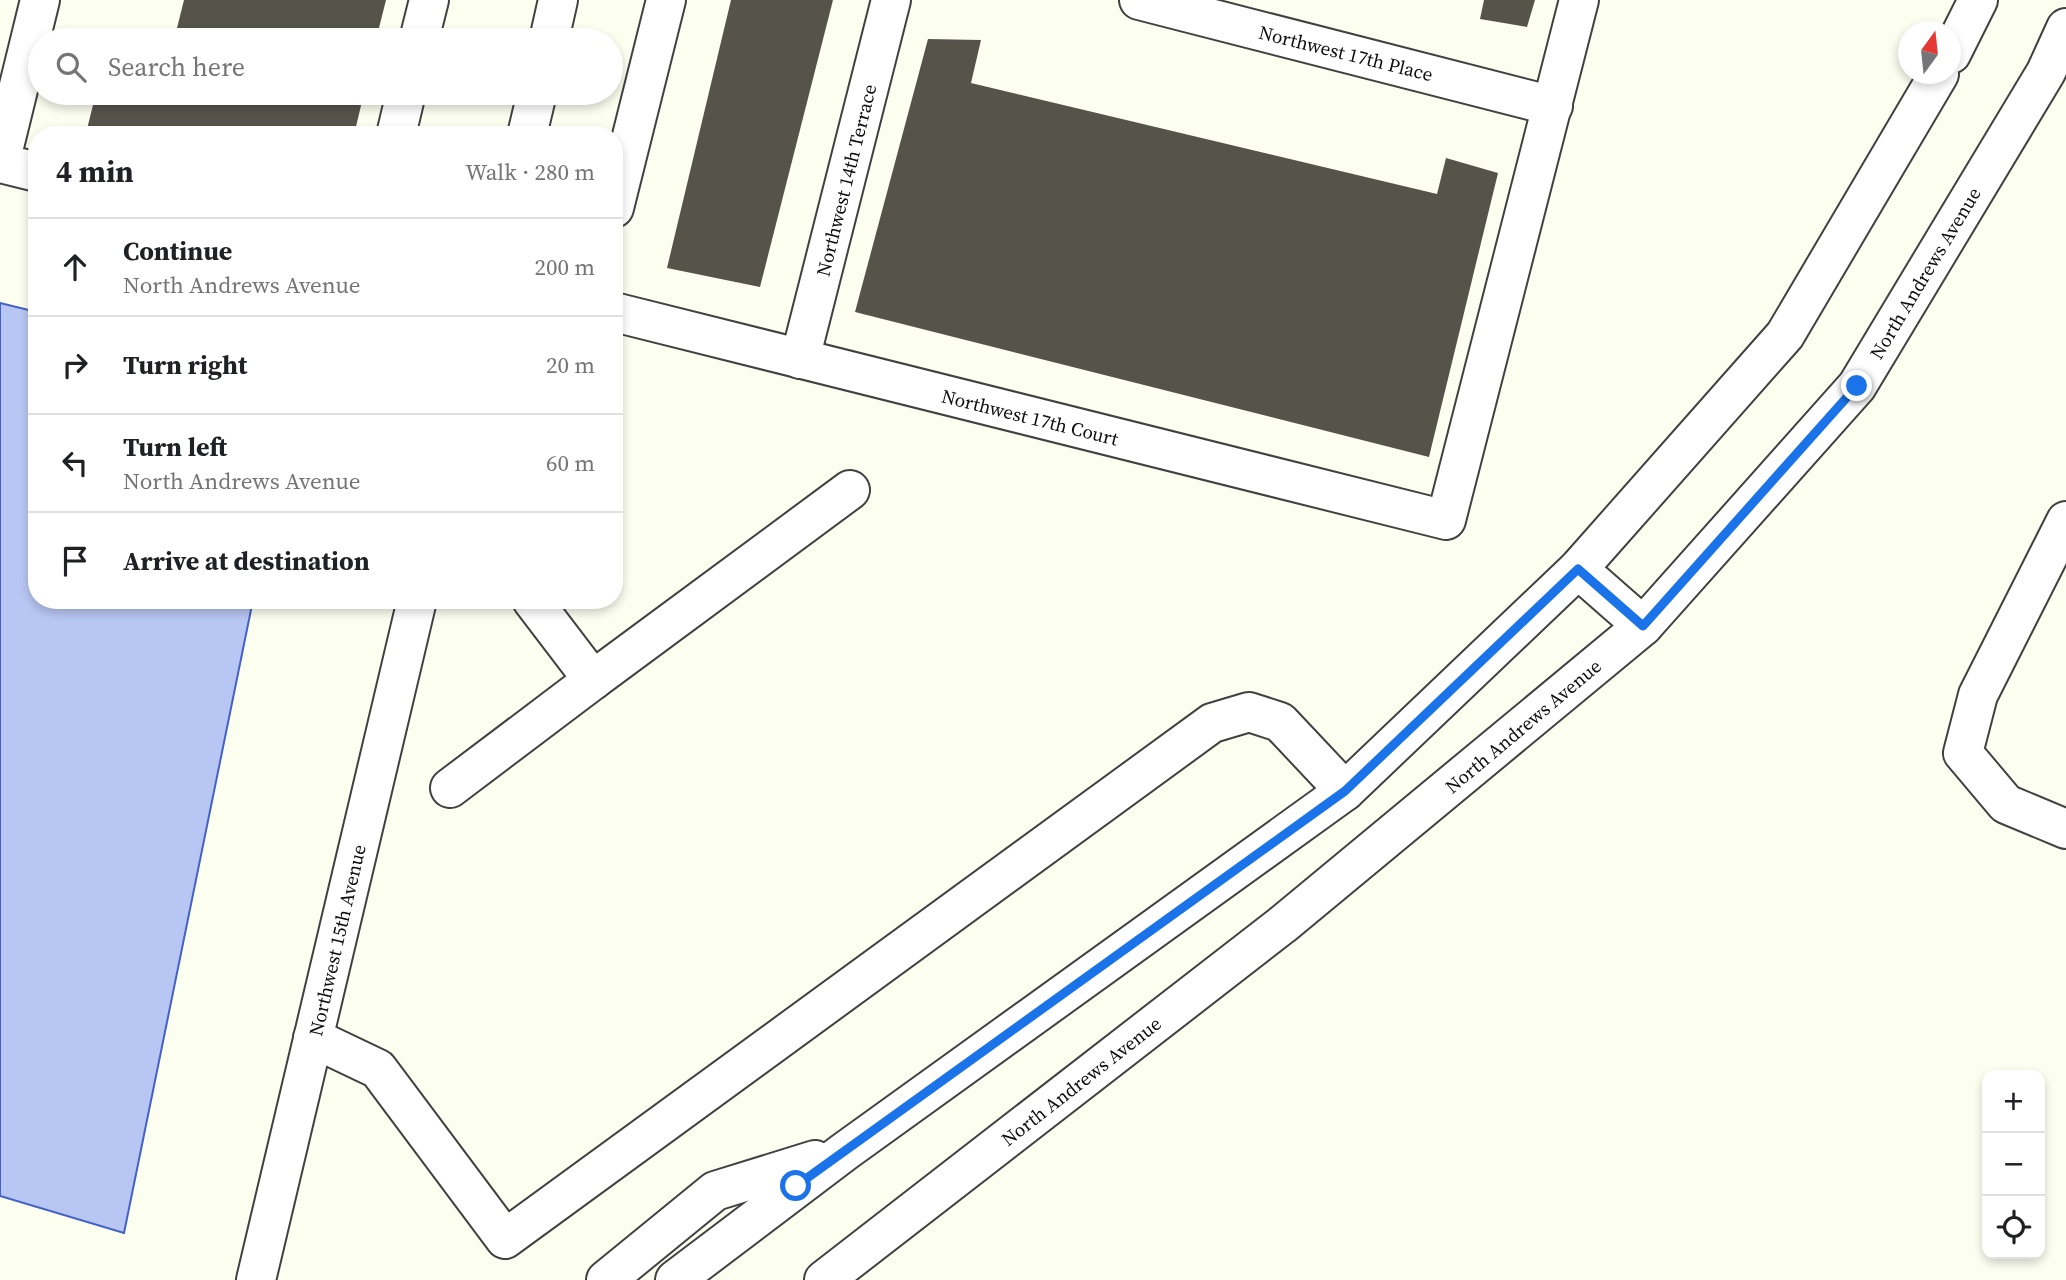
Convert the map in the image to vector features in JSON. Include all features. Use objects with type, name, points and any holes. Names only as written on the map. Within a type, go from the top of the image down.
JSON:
[{"type":"street","points":[[33,28],[40,0]]},
{"type":"street","points":[[422,28],[429,0]]},
{"type":"street","points":[[552,28],[558,0]]},
{"type":"street","points":[[623,172],[666,0]]},
{"type":"street","name":"Northwest 14th Terrace","points":[[800,359],[891,0]]},
{"type":"street","name":"Northwest 17th Place","points":[[1139,0],[1553,106]]},
{"type":"street","points":[[1553,106],[1579,0]]},
{"type":"street","points":[[1961,34],[1978,0]]},
{"type":"street","name":"North Andrews Avenue","points":[[824,1280],[1282,925],[1643,626],[1857,386],[2046,72],[2066,28]]},
{"type":"street","points":[[28,49],[0,163],[28,170]]},
{"type":"street","points":[[675,1280],[844,1152],[1345,791],[1578,569],[1785,335],[1933,84]]},
{"type":"street","points":[[398,126],[403,105]]},
{"type":"street","points":[[529,126],[534,105]]},
{"type":"street","name":"Northwest 17th Court","points":[[623,314],[1447,520],[1553,106]]},
{"type":"street","points":[[450,788],[850,490]]},
{"type":"street","points":[[2066,521],[1978,695],[1963,753],[2006,804],[2066,829]]},
{"type":"street","points":[[1578,569],[1643,626]]},
{"type":"street","name":"Northwest 15th Avenue","points":[[256,1280],[415,609]]},
{"type":"street","points":[[539,609],[593,680]]},
{"type":"street","points":[[313,1038],[378,1069],[505,1240],[1212,723],[1249,712],[1280,722],[1345,791]]},
{"type":"street","points":[[606,1280],[715,1191],[844,1152]]},
{"type":"water","points":[[0,303],[28,310],[28,609],[251,609],[124,1233],[0,1196]]},
{"type":"building","points":[[184,0],[386,0],[379,28],[177,28]]},
{"type":"building","points":[[731,0],[833,0],[760,287],[667,268]]},
{"type":"building","points":[[1484,0],[1535,0],[1527,27],[1480,19]]},
{"type":"building","points":[[928,39],[981,40],[971,83],[1437,194],[1446,158],[1498,173],[1429,457],[855,312]]},
{"type":"building","points":[[93,105],[361,105],[356,126],[88,126]]},
{"type":"route","points":[[796,1186],[1345,791],[1578,569],[1643,626],[1857,386]]}]
